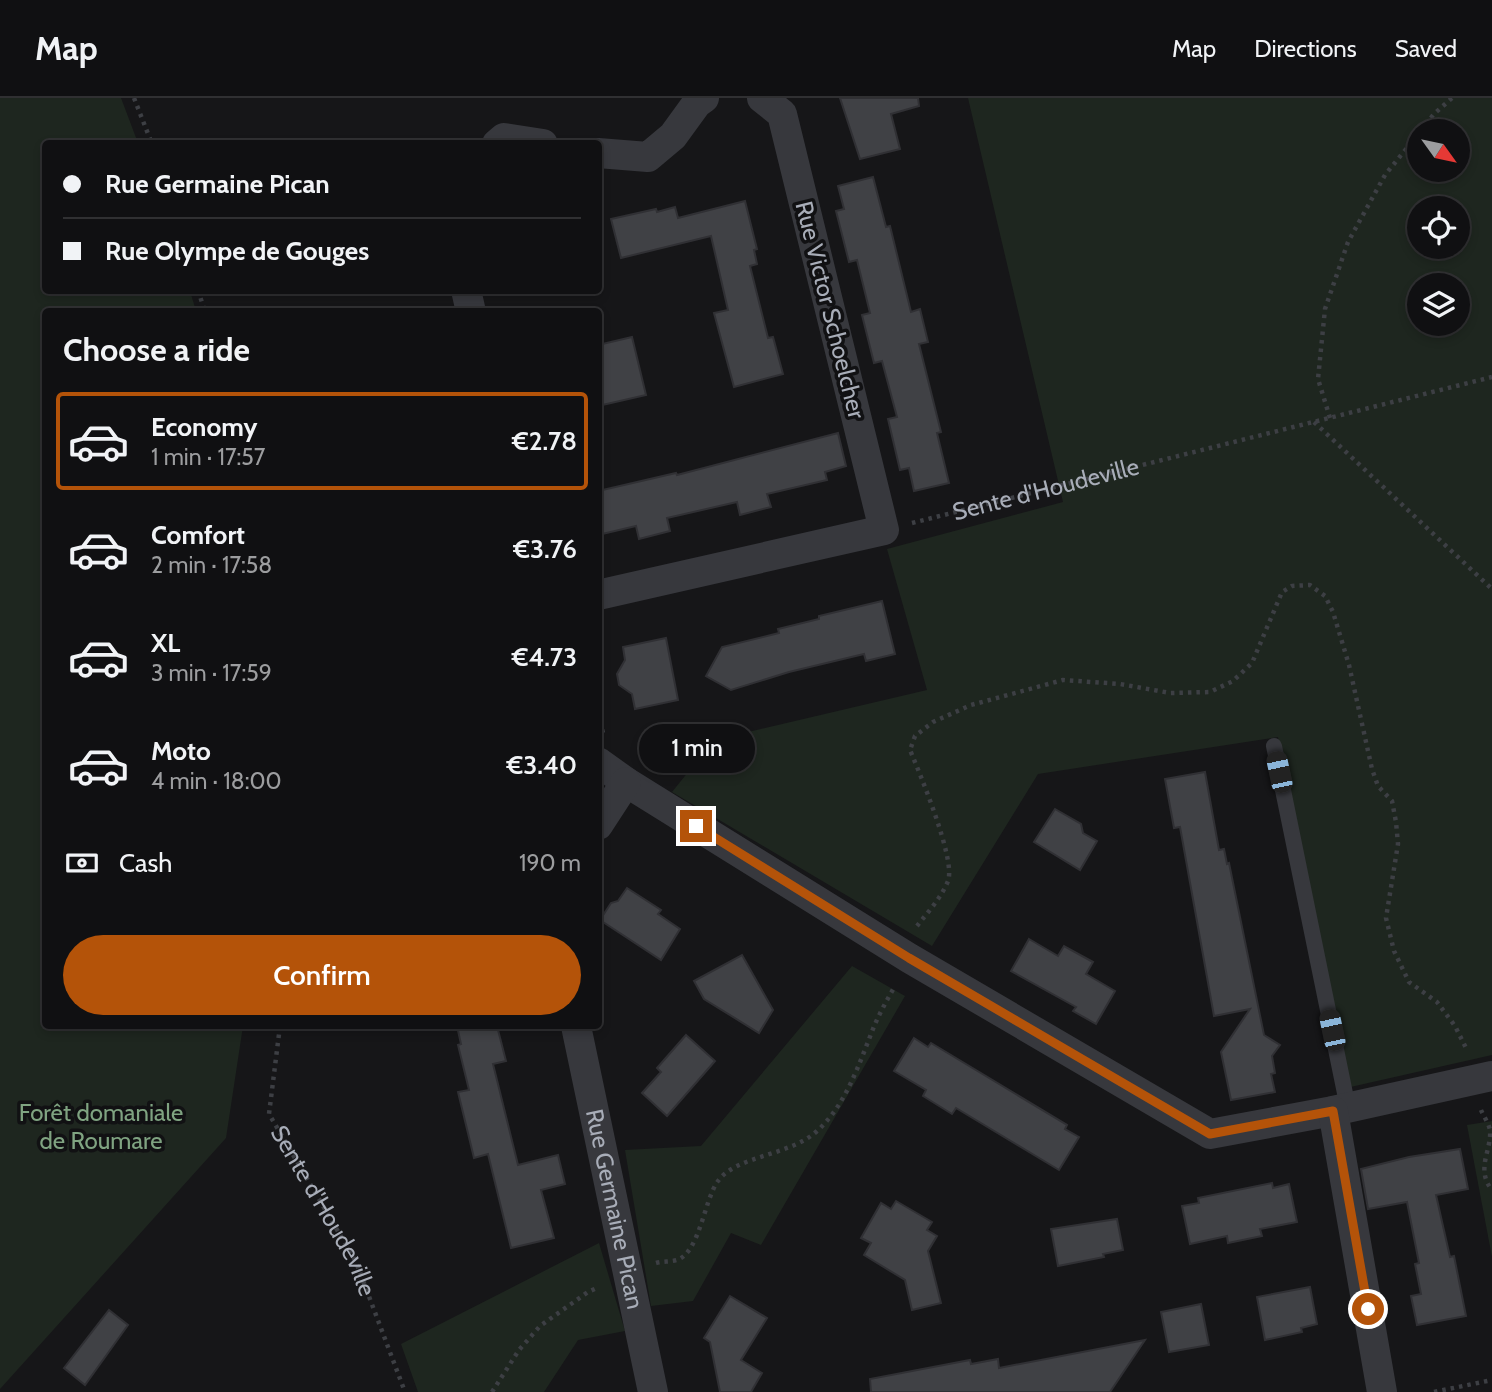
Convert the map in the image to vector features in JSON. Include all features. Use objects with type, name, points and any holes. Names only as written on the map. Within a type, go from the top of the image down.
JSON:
[{"type":"street","points":[[602,153],[648,157],[673,136],[697,103],[704,98]]},
{"type":"street","name":"Rue Victor Schoelcher","points":[[762,98],[782,114],[884,530]]},
{"type":"street","points":[[602,594],[884,530]]},
{"type":"street","points":[[602,751],[626,782],[917,947],[1210,1134],[1340,1110],[1483,1079]]},
{"type":"street","points":[[602,819],[626,782]]},
{"type":"street","name":"Rue Germaine Pican","points":[[577,1029],[653,1392]]},
{"type":"street","points":[[1340,1110],[1382,1392]]},
{"type":"lane","points":[[1274,746],[1340,1110]]},
{"type":"path","points":[[134,98],[150,140]]},
{"type":"path","points":[[1430,119],[1452,98]]},
{"type":"path","points":[[1330,418],[1318,379],[1325,309],[1348,242],[1385,175],[1407,148]]},
{"type":"path","name":"Sente d'Houdeville","points":[[884,530],[1492,377]]},
{"type":"path","points":[[1313,422],[1492,589]]},
{"type":"path","points":[[492,1392],[519,1350],[540,1326],[588,1292],[660,1262],[679,1259],[692,1245],[718,1180],[729,1170],[787,1149],[818,1130],[833,1112],[860,1064],[874,1026],[917,947],[915,928],[936,903],[950,878],[945,848],[910,750],[915,736],[933,722],[971,705],[1063,680],[1120,684],[1170,693],[1210,692],[1233,681],[1252,663],[1282,592],[1292,586],[1310,585],[1325,596],[1333,612],[1349,665],[1372,769],[1378,786],[1392,801],[1398,844],[1386,918],[1394,951],[1409,982],[1437,1002],[1455,1026],[1483,1079],[1479,1107],[1490,1130],[1485,1168],[1487,1184],[1492,1189]]},
{"type":"path","name":"Sente d'Houdeville","points":[[280,1029],[269,1114],[356,1262],[405,1392]]},
{"type":"path","points":[[1434,1392],[1492,1380]]},
{"type":"green space","name":"Forêt domaniale de Roumare","points":[[0,98],[121,98],[137,140],[42,140],[42,294],[191,294],[195,308],[42,308],[42,1029],[243,1029],[226,1138],[0,1389]]},
{"type":"green space","points":[[968,98],[1492,98],[1492,1055],[1346,1088],[1278,737],[1038,774],[932,946],[672,792],[714,740],[927,690],[887,549],[1063,502]]},
{"type":"green space","points":[[852,966],[905,996],[761,1245],[731,1233],[693,1301],[651,1306],[625,1150],[701,1146]]},
{"type":"green space","points":[[1492,1121],[1492,1257],[1467,1125]]},
{"type":"green space","points":[[599,1243],[625,1331],[578,1340],[544,1392],[418,1392],[401,1344]]},
{"type":"building","points":[[840,98],[918,98],[919,106],[891,114],[900,149],[860,159]]},
{"type":"building","points":[[873,177],[886,227],[890,226],[911,312],[920,309],[928,342],[919,344],[941,432],[937,433],[949,483],[914,491],[909,468],[900,470],[888,419],[897,417],[882,361],[874,363],[862,315],[870,313],[857,260],[849,262],[836,211],[844,209],[838,186]]},
{"type":"building","points":[[745,201],[757,249],[754,250],[757,264],[750,266],[768,338],[773,337],[783,374],[734,387],[714,313],[728,310],[711,236],[621,258],[611,219],[675,207],[678,218]]},
{"type":"building","points":[[632,337],[646,395],[602,405],[602,344]]},
{"type":"building","points":[[838,433],[846,466],[825,472],[827,480],[767,494],[771,507],[740,515],[737,502],[667,518],[670,531],[639,539],[636,526],[602,534],[602,490],[676,473],[677,475]]},
{"type":"building","points":[[882,601],[895,654],[866,661],[864,654],[789,672],[731,690],[706,676],[722,647],[779,633],[778,629],[819,619],[819,616]]},
{"type":"building","points":[[666,638],[678,700],[635,709],[632,694],[619,685],[617,674],[625,660],[623,647]]},
{"type":"building","points":[[1205,772],[1219,850],[1224,849],[1227,864],[1229,863],[1264,1035],[1280,1045],[1272,1056],[1275,1073],[1271,1074],[1275,1092],[1231,1100],[1221,1052],[1250,1009],[1214,1016],[1180,827],[1174,828],[1165,779]]},
{"type":"building","points":[[1055,809],[1081,824],[1083,833],[1097,841],[1080,870],[1034,842]]},
{"type":"building","points":[[627,888],[661,910],[658,914],[680,929],[661,960],[602,921],[611,903],[618,901]]},
{"type":"building","points":[[1029,939],[1058,956],[1064,946],[1093,962],[1086,974],[1115,991],[1096,1024],[1073,1011],[1076,1007],[1011,971]]},
{"type":"building","points":[[742,955],[773,1010],[759,1033],[704,999],[694,981]]},
{"type":"building","points":[[458,1029],[498,1029],[506,1061],[493,1064],[518,1165],[558,1155],[565,1184],[541,1190],[554,1238],[511,1248],[488,1154],[474,1158],[458,1092],[469,1090],[458,1045],[461,1044]]},
{"type":"building","points":[[686,1035],[715,1061],[667,1116],[642,1093],[661,1072],[657,1068]]},
{"type":"building","points":[[914,1038],[928,1047],[931,1043],[1067,1125],[1065,1129],[1079,1137],[1059,1170],[956,1108],[952,1114],[923,1096],[926,1090],[894,1071]]},
{"type":"building","points":[[1460,1149],[1468,1189],[1436,1195],[1450,1257],[1454,1256],[1466,1316],[1417,1325],[1411,1296],[1421,1294],[1415,1264],[1419,1263],[1407,1202],[1368,1209],[1361,1169],[1409,1157]]},
{"type":"building","points":[[1272,1183],[1273,1188],[1289,1184],[1297,1222],[1260,1229],[1262,1236],[1228,1243],[1227,1236],[1190,1244],[1182,1206],[1199,1203],[1198,1198]]},
{"type":"building","points":[[896,1201],[932,1222],[927,1230],[937,1236],[928,1251],[941,1303],[912,1310],[905,1280],[864,1255],[871,1243],[861,1238],[881,1203],[891,1209]]},
{"type":"building","points":[[1117,1219],[1123,1250],[1103,1254],[1104,1257],[1058,1266],[1051,1229]]},
{"type":"building","points":[[1310,1287],[1317,1324],[1301,1328],[1302,1332],[1265,1340],[1257,1297]]},
{"type":"building","points":[[730,1296],[767,1318],[741,1360],[762,1373],[751,1392],[720,1392],[710,1342],[704,1338]]},
{"type":"building","points":[[1201,1304],[1209,1345],[1169,1352],[1161,1312]]},
{"type":"building","points":[[109,1310],[128,1325],[85,1385],[64,1368]]},
{"type":"building","points":[[1145,1340],[1110,1392],[871,1392],[870,1379],[970,1360],[971,1364],[998,1359],[999,1368]]},
{"type":"route","points":[[696,826],[909,958],[1210,1134],[1333,1111],[1368,1309]]}]
